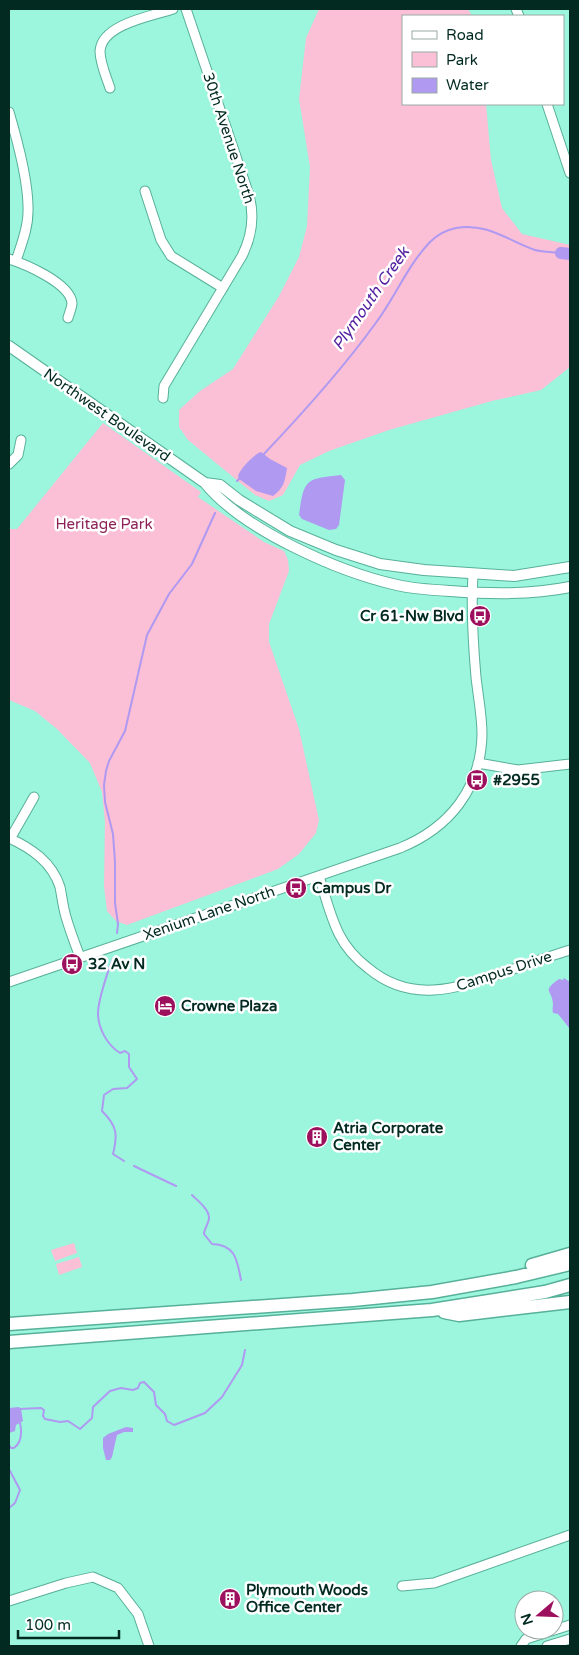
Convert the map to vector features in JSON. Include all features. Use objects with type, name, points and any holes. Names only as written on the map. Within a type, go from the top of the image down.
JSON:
[{"type":"highway","points":[[353,1300],[530,1266],[570,1254]]},
{"type":"highway","points":[[9,1324],[353,1300],[432,1292],[516,1277],[570,1264]]},
{"type":"highway","points":[[9,1342],[432,1310],[545,1292],[570,1285]]},
{"type":"highway","points":[[432,1310],[460,1315],[570,1302]]},
{"type":"main road","name":"Northwest Boulevard","points":[[9,346],[205,483],[217,497],[262,530],[326,561],[397,585],[472,593],[543,593],[570,587]]},
{"type":"main road","name":"Northwest Boulevard","points":[[205,483],[220,485],[239,500],[290,531],[336,550],[380,564],[424,570],[514,576],[570,567]]},
{"type":"street","points":[[110,88],[100,51],[105,37],[116,28],[173,9]]},
{"type":"street","name":"30th Avenue North","points":[[163,398],[164,386],[248,245],[253,221],[252,208],[186,9]]},
{"type":"street","points":[[547,105],[570,172]]},
{"type":"street","points":[[9,112],[28,197],[26,228],[12,260],[41,273],[66,291],[72,304],[68,318]]},
{"type":"street","points":[[145,191],[161,240],[171,256],[223,288]]},
{"type":"street","points":[[9,464],[18,455],[20,440]]},
{"type":"street","name":"Xenium Lane North","points":[[9,982],[400,848],[417,841],[433,831],[458,805],[468,790],[478,763],[482,734],[474,645],[473,574]]},
{"type":"street","points":[[478,763],[509,770],[526,771],[570,764]]},
{"type":"street","points":[[34,797],[10,838],[33,850],[44,860],[52,872],[59,884],[66,918],[80,957]]},
{"type":"street","name":"Campus Drive","points":[[318,876],[336,927],[348,949],[372,972],[402,986],[418,990],[452,989],[570,950]]},
{"type":"street","points":[[402,1586],[434,1583],[570,1535]]},
{"type":"street","points":[[9,1601],[66,1583],[94,1578],[118,1588],[138,1614],[149,1646]]},
{"type":"street","points":[[521,1646],[526,1639],[570,1625]]},
{"type":"street","points":[[547,1646],[570,1639]]},
{"type":"green space","points":[[319,9],[468,9],[471,15],[402,15],[402,105],[486,105],[491,160],[502,208],[522,234],[570,245],[570,367],[541,390],[492,401],[389,430],[329,451],[300,465],[283,495],[269,501],[255,495],[188,440],[179,427],[179,410],[200,391],[233,369],[279,296],[299,257],[307,226],[310,167],[299,99],[306,38]]},
{"type":"green space","name":"Heritage Park","points":[[103,423],[201,492],[198,497],[264,542],[284,551],[288,560],[289,571],[269,624],[269,642],[299,729],[319,820],[316,833],[299,854],[278,869],[127,925],[116,921],[107,911],[104,886],[105,822],[102,792],[90,763],[57,729],[35,711],[9,700],[9,529],[17,529]]},
{"type":"green space","points":[[74,1243],[77,1253],[55,1261],[51,1250]]},
{"type":"green space","points":[[79,1257],[82,1267],[59,1275],[56,1264]]},
{"type":"water","points":[[261,452],[287,468],[286,477],[280,490],[273,496],[256,491],[239,479],[238,476],[248,462]]},
{"type":"water","points":[[341,475],[345,480],[339,525],[336,529],[329,530],[302,519],[299,515],[305,487],[320,478]]},
{"type":"water","points":[[564,978],[570,982],[570,1029],[558,1014],[553,1013],[553,1004],[549,991],[550,986],[559,979],[563,980]]},
{"type":"water","points":[[19,1407],[23,1421],[16,1425],[15,1431],[9,1433],[9,1408]]},
{"type":"water","points":[[126,1427],[133,1428],[133,1432],[124,1432],[117,1435],[112,1457],[110,1460],[106,1460],[103,1438]]},
{"type":"waterway","name":"Plymouth Creek","points":[[262,456],[349,359],[382,314],[422,251],[439,235],[456,228],[477,228],[497,233],[535,250],[561,253]]},
{"type":"waterway","name":"Plymouth Creek","points":[[561,253],[570,254]]},
{"type":"waterway","name":"Plymouth Creek","points":[[237,481],[241,477]]},
{"type":"waterway","name":"Plymouth Creek","points":[[117,933],[113,834],[105,802],[104,785],[106,771],[109,761],[125,731],[147,635],[169,594],[192,564],[215,513]]},
{"type":"waterway","name":"Plymouth Creek","points":[[113,959],[101,994],[98,1019],[104,1036],[115,1050],[120,1053],[125,1051],[129,1054],[129,1067],[137,1079],[127,1088],[113,1089],[104,1095],[102,1111],[111,1121],[115,1131],[116,1141],[113,1154],[124,1161]]},
{"type":"waterway","name":"Plymouth Creek","points":[[134,1166],[176,1186]]},
{"type":"waterway","name":"Plymouth Creek","points":[[192,1195],[203,1205],[209,1215],[204,1234],[212,1244],[226,1247],[231,1251],[236,1260],[241,1280]]},
{"type":"waterway","name":"Plymouth Creek","points":[[19,1409],[41,1408],[44,1410],[43,1416],[45,1419],[60,1422],[68,1421],[80,1429],[92,1418],[93,1407],[110,1391],[121,1388],[133,1390],[138,1388],[140,1383],[144,1382],[154,1392],[156,1405],[165,1414],[167,1421],[174,1425],[205,1413],[222,1397],[242,1365],[245,1350]]},
{"type":"waterway","name":"Plymouth Creek","points":[[9,1445],[11,1448],[14,1448],[19,1443],[20,1423]]},
{"type":"waterway","name":"Plymouth Creek","points":[[9,1469],[20,1490],[15,1503],[9,1508]]},
{"type":"place","name":"Cr 61-Nw Blvd","points":[[480,616]]},
{"type":"place","name":"#2955","points":[[477,780]]},
{"type":"place","name":"Campus Dr","points":[[296,888]]},
{"type":"place","name":"32 Av N","points":[[72,964]]},
{"type":"place","name":"Crowne Plaza","points":[[165,1006]]},
{"type":"place","name":"Atria Corporate Center","points":[[317,1137]]},
{"type":"place","name":"Plymouth Woods Office Center","points":[[230,1599]]}]
